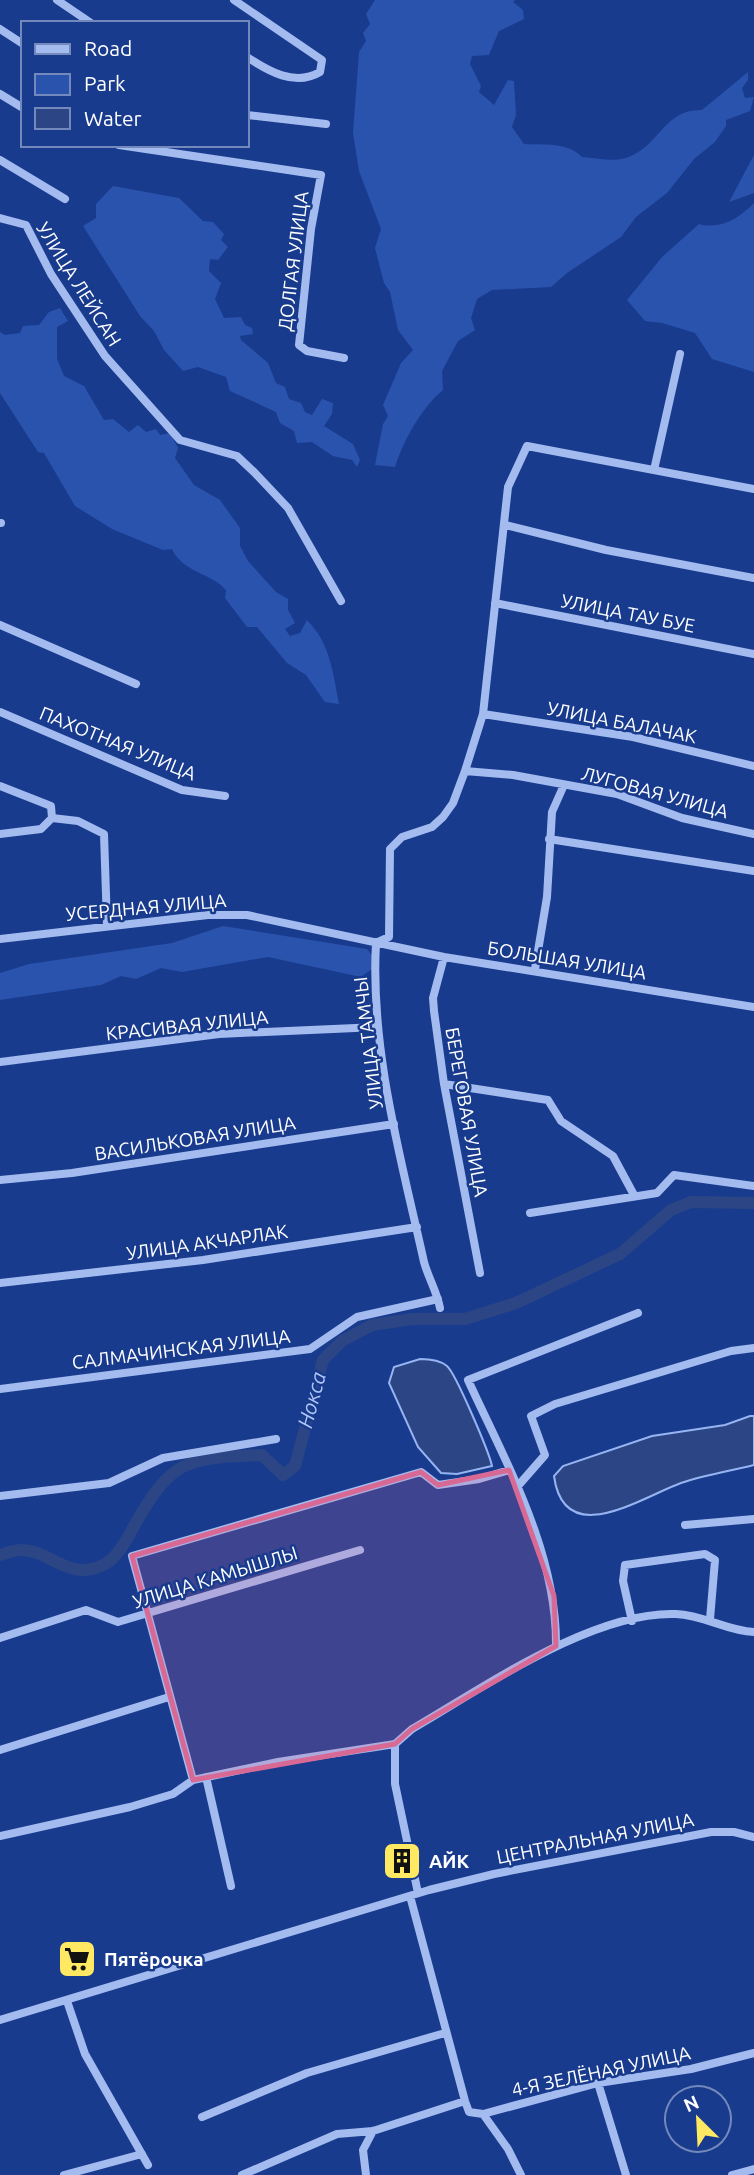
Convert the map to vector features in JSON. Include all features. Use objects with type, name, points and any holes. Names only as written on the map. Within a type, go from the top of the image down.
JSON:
[{"type":"street","points":[[58,0],[88,21]]},
{"type":"street","points":[[234,0],[322,60],[320,72],[311,77],[292,78],[275,74],[248,58]]},
{"type":"street","points":[[0,29],[21,43]]},
{"type":"street","points":[[0,94],[21,107]]},
{"type":"street","points":[[248,115],[326,124]]},
{"type":"street","name":"ДОЛГАЯ УЛИЦА","points":[[132,147],[321,175],[311,229],[299,345],[307,351],[344,358]]},
{"type":"street","points":[[0,160],[65,199]]},
{"type":"street","name":"УЛИЦА ЛЕЙСАН","points":[[0,218],[26,225],[51,274],[98,347],[180,440],[237,456],[288,509],[341,601]]},
{"type":"street","points":[[680,354],[654,470],[754,489]]},
{"type":"street","name":"УЛИЦА ТАМЧЫ","points":[[439,1304],[425,1266],[394,1124],[373,984],[376,943],[389,937],[390,849],[402,837],[432,827],[443,817],[453,803],[465,771],[483,714],[508,487],[527,446],[654,470]]},
{"type":"street","points":[[505,525],[606,550],[754,578]]},
{"type":"street","name":"УЛИЦА ТАУ БУЕ","points":[[495,603],[754,654]]},
{"type":"street","points":[[0,625],[136,684]]},
{"type":"street","name":"ПАХОТНАЯ УЛИЦА","points":[[0,712],[182,790],[225,796]]},
{"type":"street","name":"УЛИЦА БАЛАЧАК","points":[[483,714],[633,737],[754,766]]},
{"type":"street","name":"ЛУГОВАЯ УЛИЦА","points":[[465,771],[617,794],[682,818],[754,834]]},
{"type":"street","points":[[535,969],[547,897],[552,813],[564,785]]},
{"type":"street","points":[[0,786],[51,806],[52,818],[41,829],[0,834]]},
{"type":"street","points":[[52,818],[78,821],[104,834],[107,925]]},
{"type":"street","points":[[549,839],[754,871]]},
{"type":"street","name":"УСЕРДНАЯ УЛИЦА","points":[[0,939],[107,925],[229,914],[316,928],[376,943]]},
{"type":"street","name":"БОЛЬШАЯ УЛИЦА","points":[[376,943],[444,957],[535,969],[754,1007]]},
{"type":"street","name":"БЕРЕГОВАЯ УЛИЦА","points":[[444,957],[433,998],[444,1084],[480,1273]]},
{"type":"street","name":"КРАСИВАЯ УЛИЦА","points":[[0,1062],[219,1034],[378,1027]]},
{"type":"street","points":[[444,1084],[548,1100],[561,1121],[613,1156],[634,1195]]},
{"type":"street","name":"ВАСИЛЬКОВАЯ УЛИЦА","points":[[0,1180],[72,1173],[394,1124]]},
{"type":"street","points":[[530,1213],[657,1193],[674,1175],[754,1186]]},
{"type":"street","name":"УЛИЦА АКЧАРЛАК","points":[[0,1283],[203,1260],[417,1227]]},
{"type":"street","name":"САЛМАЧИНСКАЯ УЛИЦА","points":[[0,1389],[310,1349],[357,1317],[439,1304]]},
{"type":"street","points":[[556,1646],[554,1596],[517,1487],[468,1380],[638,1313]]},
{"type":"street","points":[[517,1487],[545,1455],[531,1416],[555,1404],[730,1351],[754,1348]]},
{"type":"street","points":[[0,1496],[109,1483],[163,1458],[276,1439]]},
{"type":"street","points":[[193,1780],[132,1556],[421,1472],[438,1485],[479,1479],[509,1470]]},
{"type":"street","points":[[685,1525],[754,1519]]},
{"type":"street","name":"УЛИЦА КАМЫШЛЫ","points":[[0,1638],[86,1610],[118,1622],[360,1550]]},
{"type":"street","points":[[632,1621],[623,1581],[625,1565],[705,1554],[715,1560],[710,1619]]},
{"type":"street","points":[[0,1836],[130,1807],[173,1794],[193,1780],[205,1777],[278,1762],[395,1744],[411,1729],[580,1634],[674,1614],[710,1619],[740,1631],[754,1632]]},
{"type":"street","points":[[0,1750],[169,1697]]},
{"type":"street","points":[[395,1744],[395,1784],[414,1894],[445,2033],[469,2112],[483,2114],[508,2149],[521,2175]]},
{"type":"street","points":[[205,1777],[231,1886]]},
{"type":"street","name":"ЦЕНТРАЛЬНАЯ УЛИЦА","points":[[0,2020],[414,1894],[484,1876],[692,1835],[734,1832],[754,1837]]},
{"type":"street","points":[[67,2001],[85,2054],[148,2165]]},
{"type":"street","points":[[202,2116],[307,2073],[445,2033]]},
{"type":"street","name":"4-Я ЗЕЛЁНАЯ УЛИЦА","points":[[483,2114],[598,2083],[691,2069],[754,2053]]},
{"type":"street","points":[[598,2083],[626,2175]]},
{"type":"street","points":[[242,2175],[337,2134],[373,2131],[465,2101]]},
{"type":"street","points":[[366,2175],[363,2150],[373,2131]]},
{"type":"street","points":[[64,2175],[142,2154]]},
{"type":"street","points":[[732,2175],[754,2169]]},
{"type":"highlighted area","points":[[509,1470],[554,1596],[556,1646],[412,1729],[395,1744],[193,1780],[132,1556],[421,1472],[438,1485]]},
{"type":"green space","points":[[375,0],[515,0],[513,2],[523,10],[524,19],[499,31],[489,55],[472,56],[470,64],[481,86],[479,92],[494,105],[508,80],[514,81],[516,115],[512,127],[524,144],[563,147],[582,157],[610,160],[626,158],[647,146],[678,116],[689,111],[702,110],[748,72],[748,80],[742,88],[745,98],[754,97],[750,111],[726,120],[726,126],[715,142],[694,159],[667,193],[636,217],[621,237],[551,287],[492,290],[477,299],[471,318],[475,330],[458,341],[442,371],[443,390],[414,425],[395,467],[375,465],[383,424],[388,416],[383,405],[401,363],[413,350],[398,330],[390,292],[384,283],[375,248],[381,229],[359,171],[353,133],[359,52],[366,41],[363,33],[370,24],[366,14]]},
{"type":"green space","points":[[754,155],[754,193],[729,202]]},
{"type":"green space","points":[[113,186],[179,198],[203,221],[213,222],[224,234],[221,240],[228,247],[218,260],[210,259],[209,271],[221,283],[215,299],[224,318],[241,317],[245,325],[252,328],[253,334],[240,336],[241,340],[268,363],[276,383],[285,387],[289,399],[301,403],[305,412],[312,415],[322,399],[333,403],[332,414],[324,426],[353,444],[360,460],[357,467],[352,460],[333,456],[312,442],[297,443],[294,431],[280,423],[276,412],[230,391],[226,377],[198,367],[183,371],[164,350],[83,226],[96,218],[96,204]]},
{"type":"green space","points":[[754,203],[754,372],[712,359],[695,333],[645,321],[627,300],[662,257],[699,224],[722,224]]},
{"type":"green space","points":[[60,308],[68,321],[57,327],[57,359],[64,376],[84,386],[104,420],[113,419],[129,432],[138,425],[146,432],[156,429],[160,435],[170,433],[178,448],[175,458],[194,485],[220,500],[240,528],[240,546],[248,561],[276,592],[288,599],[288,610],[295,623],[285,629],[290,636],[300,633],[307,620],[321,638],[335,681],[339,704],[325,702],[306,675],[287,663],[257,627],[247,627],[225,598],[226,590],[220,584],[183,563],[172,549],[163,550],[112,529],[75,506],[44,453],[38,452],[0,393],[0,332],[5,335],[20,333],[23,326],[39,325],[49,312]]},
{"type":"green space","points":[[223,926],[367,949],[374,958],[372,969],[361,977],[268,957],[182,972],[161,968],[136,979],[121,976],[101,985],[0,1000],[0,973],[29,964],[172,943]]},
{"type":"water","points":[[420,1359],[441,1362],[447,1366],[472,1414],[492,1466],[457,1474],[441,1473],[418,1447],[389,1383],[394,1367]]},
{"type":"water","points":[[754,1416],[754,1465],[681,1483],[607,1513],[588,1515],[573,1511],[561,1498],[554,1476],[563,1466],[652,1436],[725,1425]]},
{"type":"waterway","name":"Нокса","points":[[0,1555],[18,1550],[32,1551],[80,1570],[103,1565],[120,1549],[158,1488],[170,1475],[183,1467],[215,1458],[262,1455],[283,1475],[295,1466],[323,1360],[342,1341],[372,1325],[412,1319],[465,1319],[516,1303],[620,1254],[671,1210],[691,1202],[754,1203]]},
{"type":"place","name":"АЙК","points":[[402,1861]]},
{"type":"place","name":"Пятёрочка","points":[[77,1959]]}]
